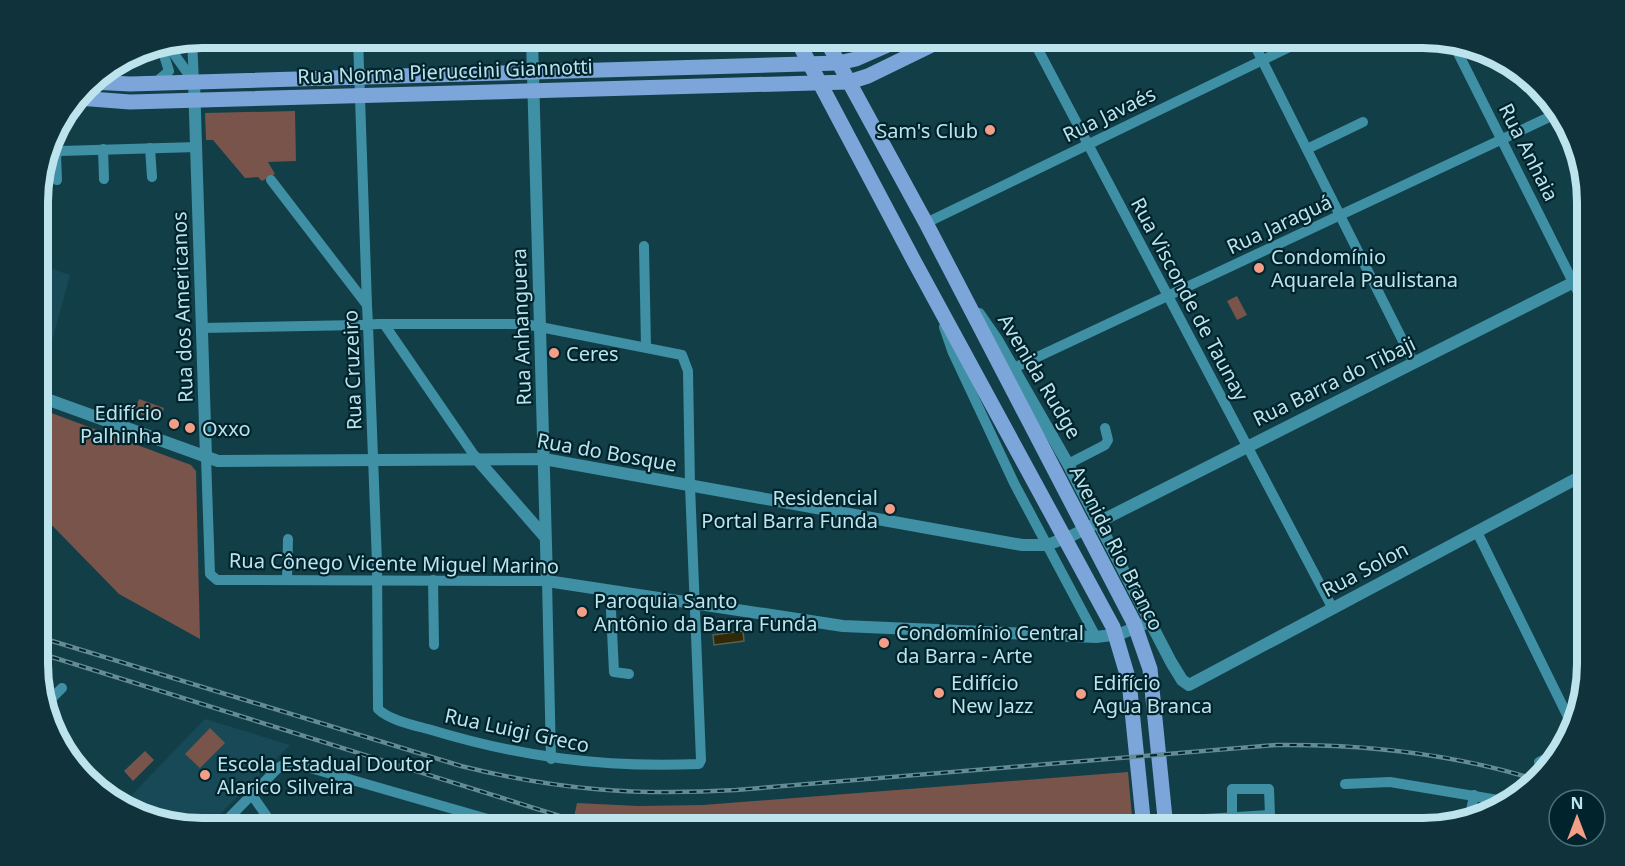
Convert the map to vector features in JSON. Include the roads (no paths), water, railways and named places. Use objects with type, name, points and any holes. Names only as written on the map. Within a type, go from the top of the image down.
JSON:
[{"type":"main road","points":[[801,48],[938,304]]},
{"type":"main road","name":"Avenida Rudge","points":[[830,48],[926,223],[1035,433]]},
{"type":"main road","name":"Rua Norma Pieruccini Giannotti","points":[[105,82],[194,82],[838,63],[856,59],[881,48]]},
{"type":"main road","points":[[849,82],[868,76],[925,48]]},
{"type":"main road","name":"Rua Norma Pieruccini Giannotti","points":[[87,99],[130,102],[820,81],[849,82]]},
{"type":"main road","name":"Avenida Rio Branco","points":[[938,304],[1016,444],[1104,608],[1119,641],[1132,702],[1143,818]]},
{"type":"main road","name":"Avenida Rio Branco","points":[[1035,433],[1134,623],[1145,651],[1153,690],[1165,818]]},
{"type":"street","name":"Rua dos Americanos","points":[[192,48],[210,574]]},
{"type":"street","name":"Rua Cruzeiro","points":[[359,48],[374,459],[377,700]]},
{"type":"street","name":"Rua Anhanguera","points":[[532,48],[550,759]]},
{"type":"street","name":"Rua Visconde de Taunay","points":[[1037,48],[1333,609]]},
{"type":"street","points":[[1256,48],[1414,363]]},
{"type":"street","name":"Rua Javaés","points":[[926,223],[1287,48]]},
{"type":"street","points":[[172,51],[194,82]]},
{"type":"street","name":"Rua Anhaia","points":[[1458,52],[1577,288]]},
{"type":"street","points":[[150,83],[163,78],[169,71],[163,53]]},
{"type":"street","name":"Rua Jaraguá","points":[[1014,368],[1550,116]]},
{"type":"street","points":[[1307,150],[1363,122]]},
{"type":"street","points":[[57,180],[56,155],[58,151],[196,147]]},
{"type":"street","points":[[150,148],[152,177]]},
{"type":"street","points":[[103,150],[104,180]]},
{"type":"street","points":[[271,180],[367,305]]},
{"type":"street","points":[[644,246],[646,347]]},
{"type":"street","name":"Rua Barra do Tibaji","points":[[1099,521],[1577,280]]},
{"type":"street","points":[[938,304],[953,353],[1014,483],[1096,637]]},
{"type":"street","name":"Avenida Rudge","points":[[969,306],[987,324],[1014,368],[1099,521],[1171,662]]},
{"type":"street","points":[[202,328],[368,324],[513,324],[541,327],[675,352],[685,358],[688,371],[694,604]]},
{"type":"street","points":[[384,324],[476,458],[545,537]]},
{"type":"street","name":"Rua do Bosque","points":[[48,400],[206,457],[231,461],[544,459],[1022,545],[1047,545],[1099,521]]},
{"type":"street","points":[[1068,464],[1105,445],[1108,440],[1105,428]]},
{"type":"street","points":[[493,480],[492,465],[505,458]]},
{"type":"street","name":"Rua Solon","points":[[1171,662],[1185,683],[1196,683],[1577,478]]},
{"type":"street","points":[[1477,532],[1568,717]]},
{"type":"street","points":[[287,580],[288,539]]},
{"type":"street","name":"Rua Cônego Vicente Miguel Marino","points":[[210,574],[217,580],[547,581],[854,627],[1096,637],[1120,633],[1151,621]]},
{"type":"street","points":[[433,580],[434,645]]},
{"type":"street","points":[[610,590],[614,672],[629,674]]},
{"type":"street","name":"Rua Luigi Greco","points":[[377,700],[378,709],[384,714],[423,728],[550,759],[595,764],[699,764],[701,760],[694,604]]},
{"type":"street","points":[[52,698],[62,688]]},
{"type":"street","points":[[1539,762],[1544,760]]},
{"type":"street","points":[[229,818],[284,764],[307,767],[484,818]]},
{"type":"street","points":[[1345,784],[1390,782],[1496,799]]},
{"type":"street","points":[[252,795],[268,818]]},
{"type":"street","points":[[1471,810],[1474,795]]},
{"type":"street","points":[[1211,818],[1232,817]]},
{"type":"railway","points":[[48,640],[461,766],[564,786],[665,792],[736,790],[1276,745],[1341,746],[1406,752],[1470,763],[1528,777]]},
{"type":"railway","points":[[48,656],[566,818]]},
{"type":"place","name":"Sam's Club","points":[[990,130]]},
{"type":"place","name":"Condomínio Aquarela Paulistana","points":[[1259,268]]},
{"type":"place","name":"Ceres","points":[[554,353]]},
{"type":"place","name":"Edifício Palhinha","points":[[174,424]]},
{"type":"place","name":"Oxxo","points":[[190,428]]},
{"type":"place","name":"Residencial Portal Barra Funda","points":[[890,509]]},
{"type":"place","name":"Paroquia Santo Antônio da Barra Funda","points":[[582,612]]},
{"type":"place","name":"Condomínio Central da Barra - Arte","points":[[884,643]]},
{"type":"place","name":"Edifício New Jazz","points":[[939,693]]},
{"type":"place","name":"Edifício Agua Branca","points":[[1081,694]]},
{"type":"place","name":"Escola Estadual Doutor Alarico Silveira","points":[[205,775]]}]
